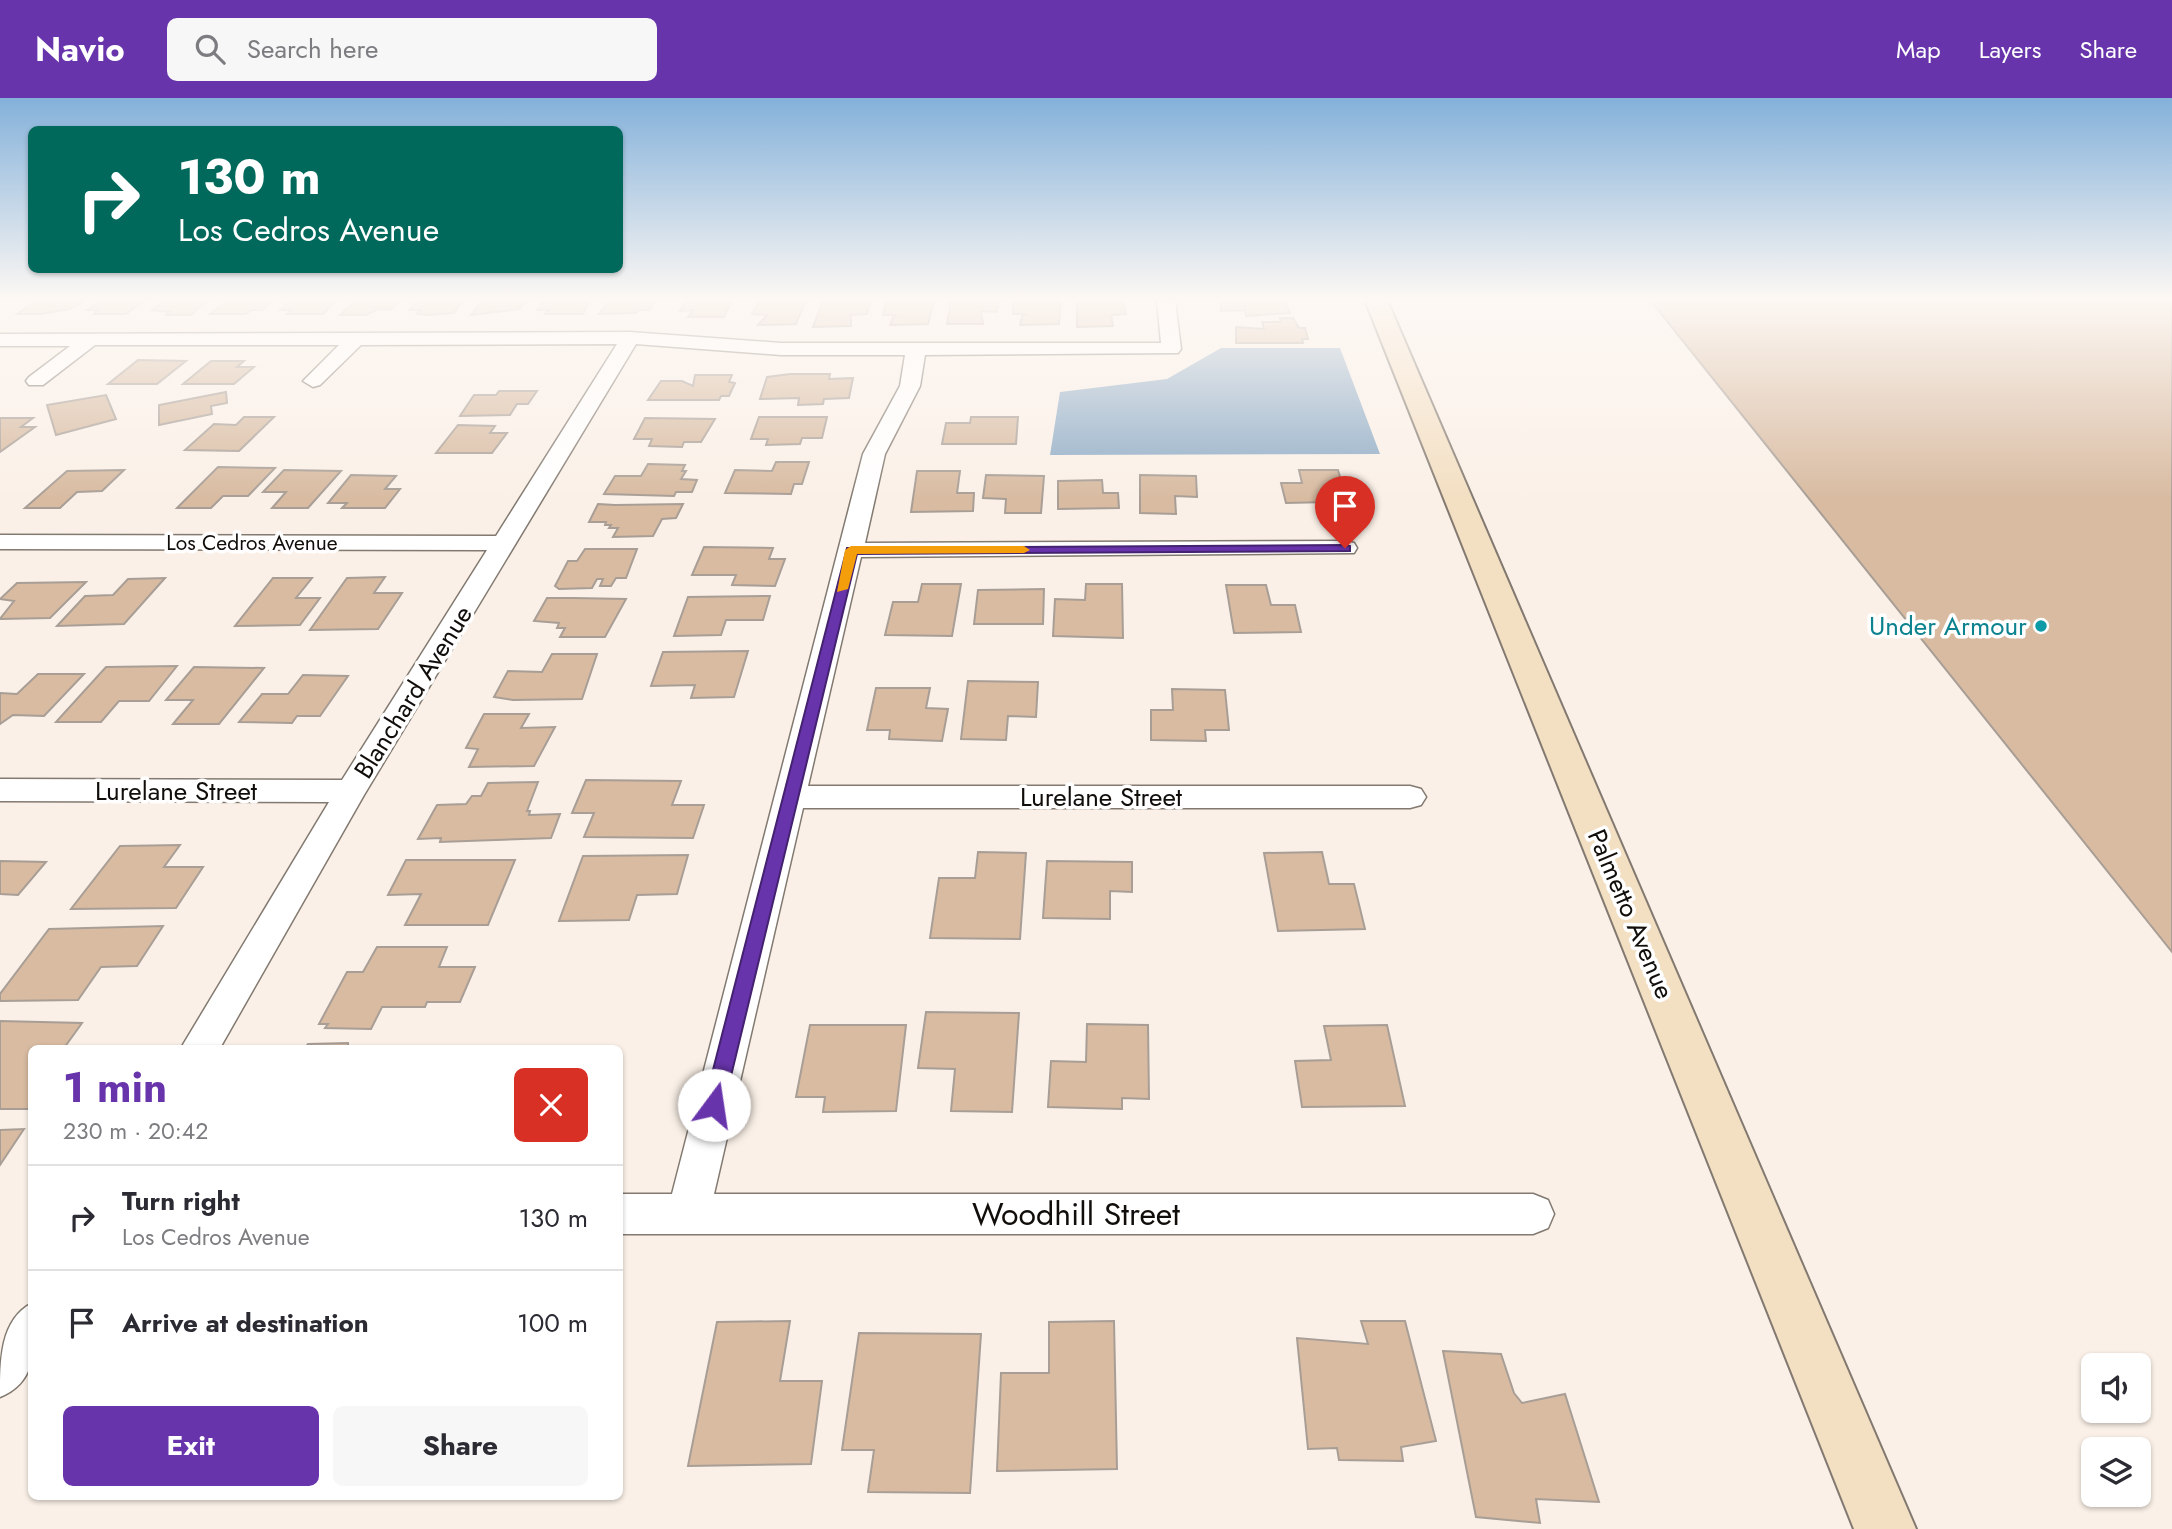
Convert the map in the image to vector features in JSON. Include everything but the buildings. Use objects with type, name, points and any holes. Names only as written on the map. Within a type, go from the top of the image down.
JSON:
[{"type":"street","points":[[36,381],[55,367]]},
{"type":"street","points":[[313,381],[328,367]]},
{"type":"street","name":"Blanchard Avenue","points":[[202,1045],[351,792],[612,367]]},
{"type":"street","points":[[688,1214],[793,797],[874,454],[905,396],[912,367]]},
{"type":"street","name":"Palmetto Avenue","points":[[1404,367],[1885,1529]]},
{"type":"street","name":"Los Cedros Avenue","points":[[0,542],[505,543]]},
{"type":"street","points":[[851,550],[1345,548]]},
{"type":"street","name":"Lurelane Street","points":[[0,790],[351,792]]},
{"type":"street","name":"Lurelane Street","points":[[793,797],[1410,797]]},
{"type":"street","name":"Woodhill Street","points":[[623,1214],[1533,1214]]},
{"type":"street","points":[[0,1374],[28,1331]]},
{"type":"water","points":[[1188,367],[1347,367],[1380,454],[1050,455],[1060,392],[1167,379]]},
{"type":"slow traffic","points":[[842,589],[851,550],[1024,550]]},
{"type":"place","name":"Under Armour","points":[[2041,626]]},
{"type":"route","points":[[714,1105],[793,797],[851,550],[1345,548]]}]
